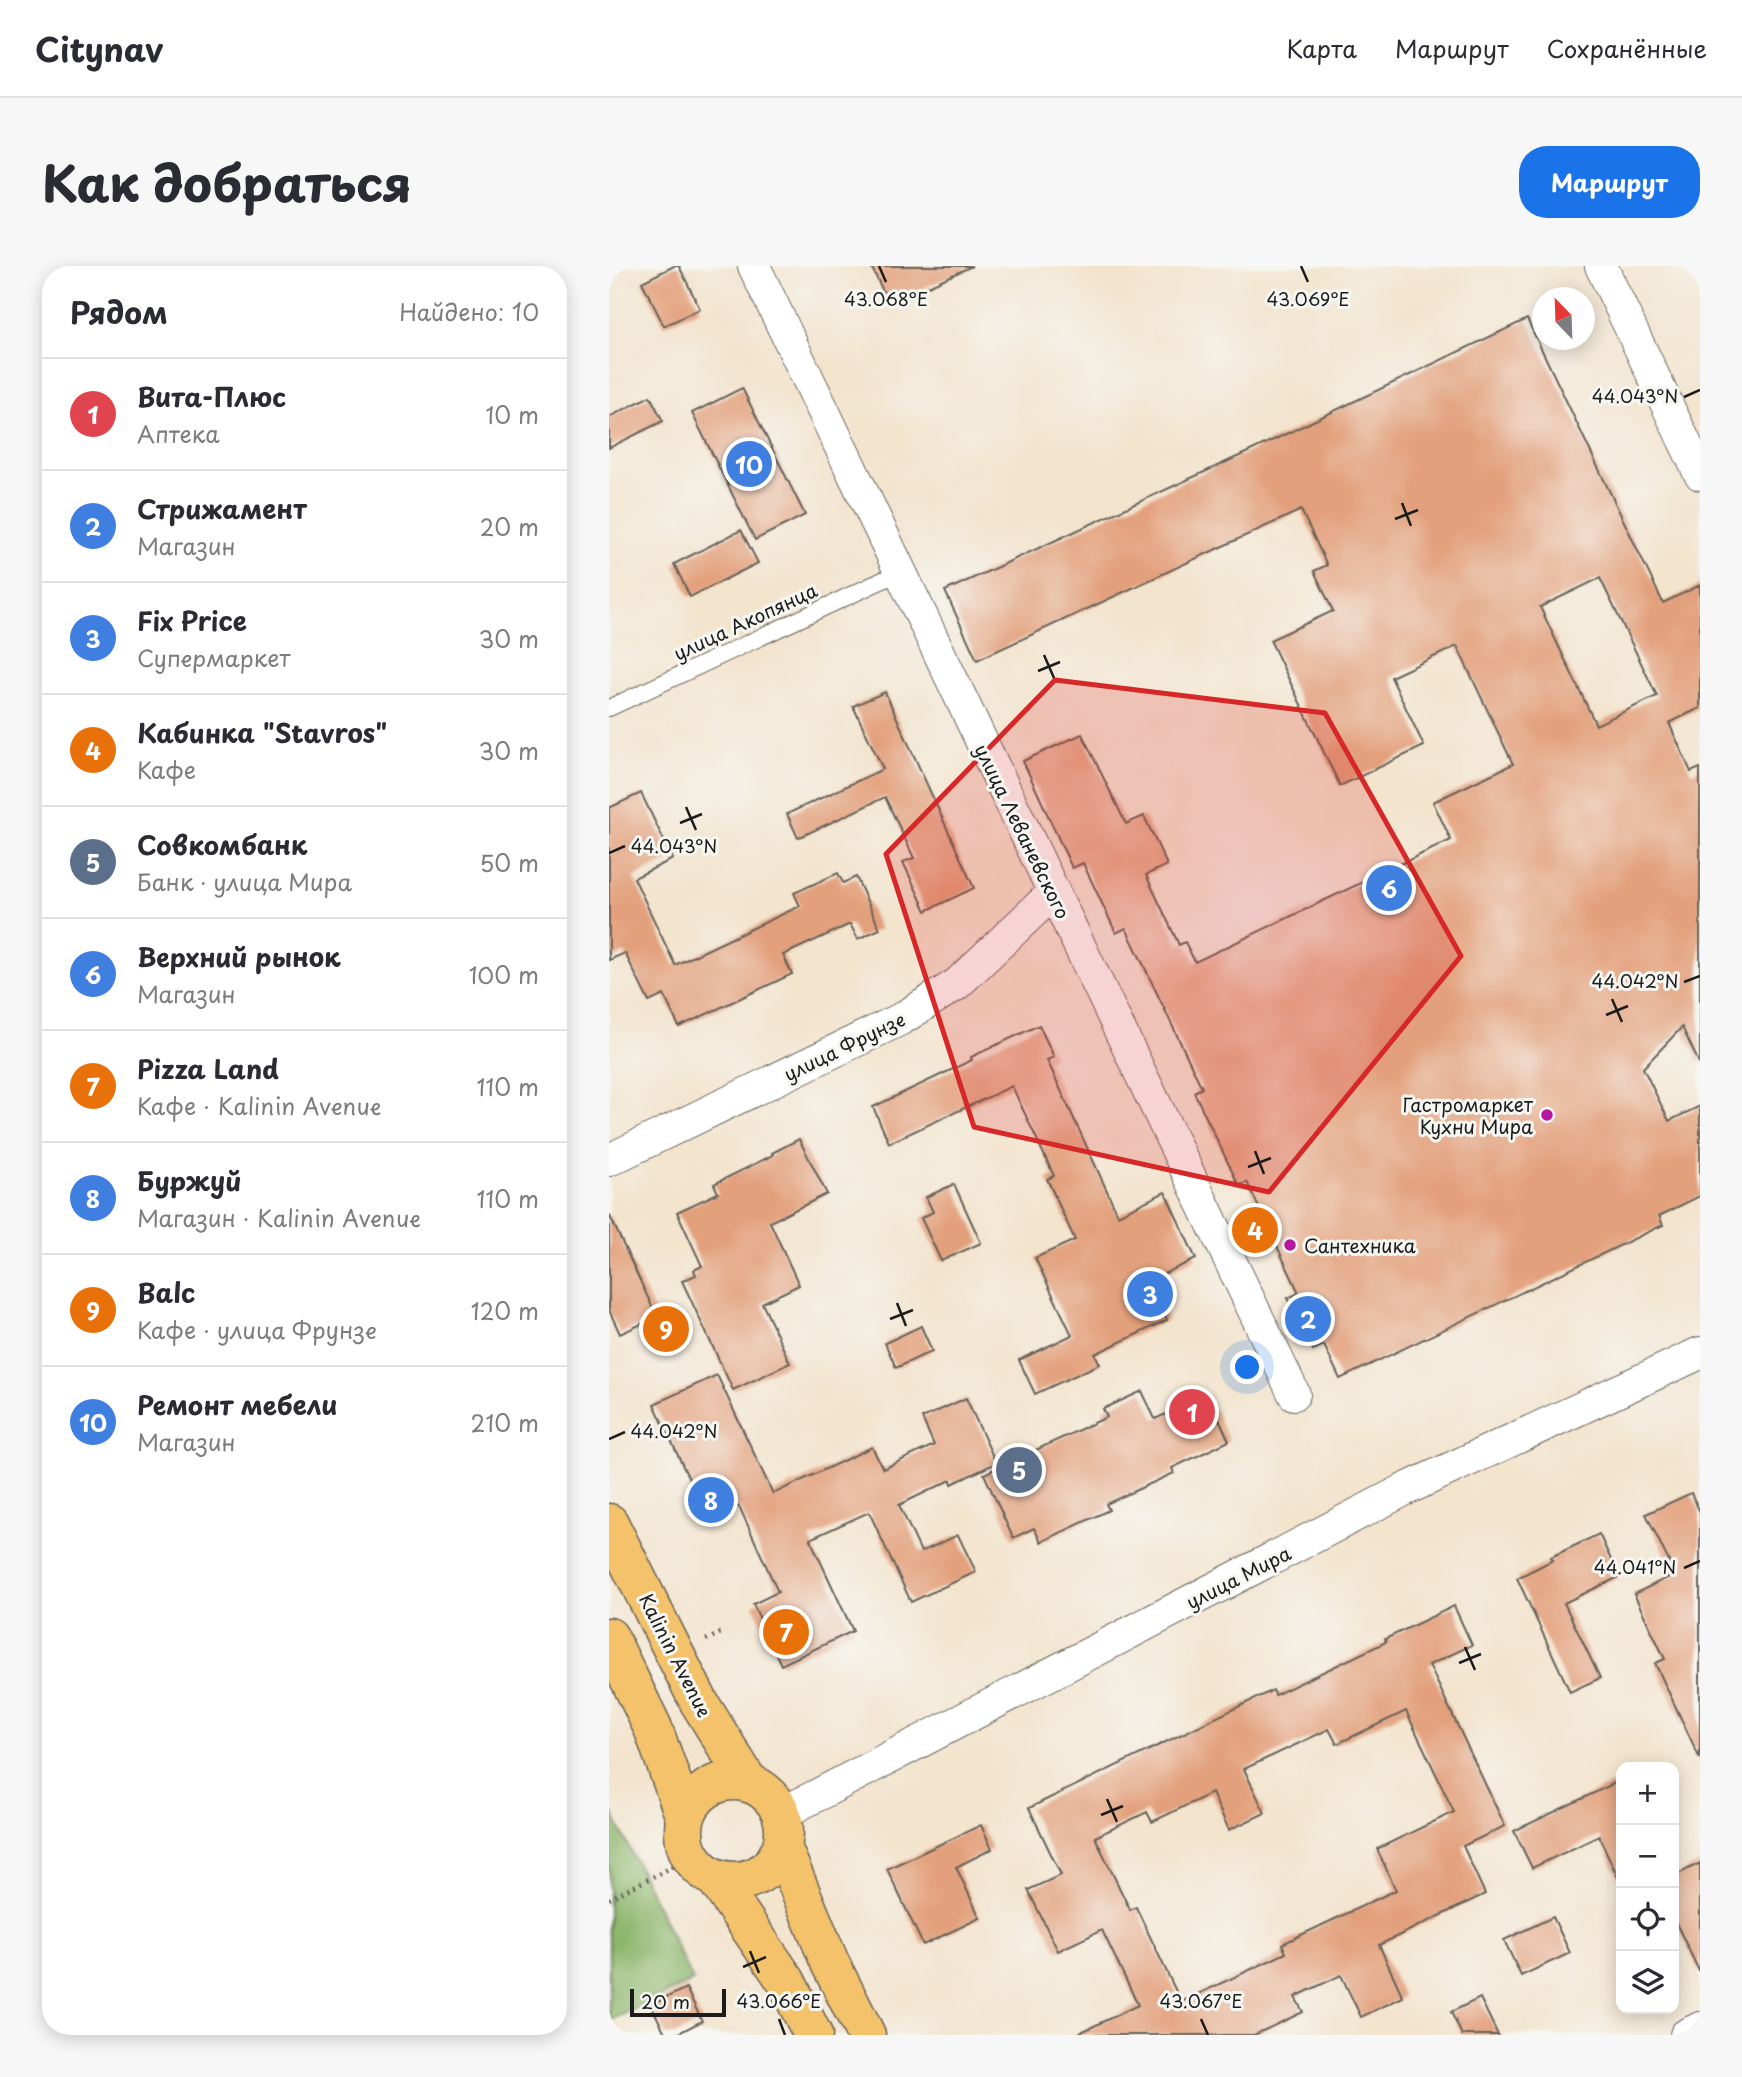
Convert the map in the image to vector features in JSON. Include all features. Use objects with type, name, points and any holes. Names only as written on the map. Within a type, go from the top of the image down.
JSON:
[{"type":"main road","name":"Kalinin Avenue","points":[[609,1523],[699,1702],[749,1783]]},
{"type":"main road","points":[[609,1637],[653,1728],[685,1818],[684,1839],[786,1982],[813,2035]]},
{"type":"main road","points":[[685,1818],[702,1792],[716,1784],[733,1781],[749,1783],[768,1795],[830,1963],[866,2035]]},
{"type":"main road","points":[[703,1868],[731,1882],[748,1880],[762,1873],[774,1861],[781,1830]]},
{"type":"street","name":"улица Леваневского","points":[[754,266],[1294,1394]]},
{"type":"street","points":[[1601,266],[1700,474]]},
{"type":"street","name":"улица Фрунзе","points":[[609,1160],[901,1019],[957,984],[1053,892]]},
{"type":"street","name":"улица Мира","points":[[781,1830],[1404,1490],[1700,1353]]},
{"type":"street","points":[[1686,2035],[1700,2028]]},
{"type":"lane","name":"улица Акопянца","points":[[609,708],[900,572]]},
{"type":"path","points":[[609,1899],[703,1868]]},
{"type":"highlighted area","points":[[1055,680],[1325,713],[1461,956],[1269,1192],[974,1127],[886,854]]},
{"type":"green space","points":[[612,1812],[693,1981],[609,2021],[609,1813]]},
{"type":"building","points":[[679,266],[700,309],[664,326],[642,282]]},
{"type":"building","points":[[871,266],[972,266],[889,304]]},
{"type":"building","points":[[1527,319],[1532,329],[1532,350],[1542,350],[1663,603],[1700,585],[1700,708],[1669,723],[1691,772],[1700,768],[1700,1065],[1682,1027],[1643,1068],[1669,1121],[1700,1106],[1700,1196],[1659,1216],[1663,1225],[1340,1379],[1324,1345],[1313,1350],[1288,1298],[1299,1293],[1247,1182],[1239,1186],[1194,1092],[1202,1088],[1126,928],[1116,933],[1083,863],[1072,868],[1023,761],[1082,734],[1126,824],[1144,816],[1167,865],[1146,875],[1179,945],[1185,942],[1195,962],[1451,840],[1433,802],[1513,764],[1457,646],[1391,677],[1424,746],[1340,786],[1270,640],[1333,611],[1314,571],[1327,565],[1301,510],[977,660],[945,591],[1248,452]],"holes":[[[1600,578],[1657,696],[1596,725],[1540,607]]]},
{"type":"building","points":[[742,388],[805,515],[755,540],[692,413]]},
{"type":"building","points":[[650,396],[663,421],[609,448],[609,417]]},
{"type":"building","points":[[741,530],[758,563],[690,597],[674,564]]},
{"type":"building","points":[[885,692],[974,888],[926,911],[903,862],[914,858],[885,797],[798,838],[787,814],[883,769],[853,706]]},
{"type":"building","points":[[641,793],[673,859],[634,878],[675,965],[800,906],[794,893],[838,873],[843,883],[856,877],[880,929],[858,939],[850,924],[783,955],[792,974],[679,1027],[664,995],[649,1002],[625,953],[609,960],[609,808]]},
{"type":"building","points":[[1039,1025],[1054,1057],[1047,1060],[1118,1215],[1165,1192],[1196,1259],[1150,1280],[1167,1320],[1095,1354],[1100,1364],[1035,1394],[1019,1360],[1072,1335],[1035,1258],[1075,1240],[1047,1179],[1054,1176],[1012,1086],[889,1143],[873,1107]]},
{"type":"building","points":[[799,1139],[827,1194],[770,1222],[799,1285],[762,1303],[790,1363],[733,1390],[682,1281],[696,1275],[694,1270],[702,1266],[677,1212],[718,1193],[714,1184]]},
{"type":"building","points":[[954,1184],[981,1243],[941,1261],[921,1218],[933,1212],[926,1197]]},
{"type":"building","points":[[609,1214],[657,1317],[620,1334],[609,1310]]},
{"type":"building","points":[[921,1326],[932,1351],[896,1368],[885,1343]]},
{"type":"building","points":[[717,1375],[773,1494],[872,1447],[883,1469],[934,1445],[922,1418],[966,1398],[996,1463],[952,1484],[951,1480],[899,1505],[921,1552],[958,1535],[976,1572],[911,1602],[869,1512],[810,1539],[853,1631],[781,1665],[753,1604],[778,1592],[739,1506],[708,1520],[654,1404]]},
{"type":"building","points":[[1142,1391],[1155,1419],[1208,1395],[1229,1441],[1172,1468],[1174,1473],[1106,1504],[1109,1510],[1041,1542],[1034,1528],[1013,1538],[984,1474],[1107,1417],[1103,1409]]},
{"type":"building","points":[[1691,1493],[1700,1512],[1700,1759],[1655,1663],[1665,1659],[1634,1594],[1675,1574],[1646,1514]]},
{"type":"building","points":[[1599,1534],[1619,1577],[1564,1603],[1600,1678],[1570,1692],[1517,1578],[1553,1560],[1551,1557]]},
{"type":"building","points":[[1454,1606],[1472,1645],[1429,1665],[1505,1826],[1463,1846],[1485,1894],[1379,1945],[1403,1997],[1361,2017],[1341,1975],[1295,1997],[1303,2012],[1254,2035],[1075,2035],[1138,2005],[1102,1930],[1058,1951],[1028,1890],[1061,1875],[1029,1808],[1273,1690],[1275,1695],[1386,1642],[1385,1639]],"holes":[[[1406,1711],[1454,1812],[1377,1849],[1396,1890],[1282,1944],[1286,1953],[1181,2002],[1136,1907],[1130,1910],[1095,1837],[1147,1812],[1152,1822],[1212,1793],[1229,1830],[1265,1813],[1244,1769],[1329,1729],[1337,1744]]]},
{"type":"building","points":[[1616,1782],[1616,1873],[1599,1836],[1532,1868],[1514,1831]]},
{"type":"building","points":[[981,1825],[992,1849],[956,1867],[980,1918],[923,1945],[887,1869]]},
{"type":"building","points":[[1700,1863],[1700,1973],[1679,1929],[1679,1874]]},
{"type":"building","points":[[1553,1917],[1570,1953],[1521,1976],[1504,1940]]},
{"type":"building","points":[[686,1988],[702,2021],[675,2035],[666,2035],[651,2005]]},
{"type":"building","points":[[1480,1998],[1498,2035],[1462,2035],[1451,2012]]},
{"type":"place","name":"Ремонт мебели","points":[[749,464]]},
{"type":"place","name":"Верхний рынок","points":[[1389,888]]},
{"type":"place","name":"Гастромаркет Кухни Мира","points":[[1547,1115]]},
{"type":"place","name":"Кабинка \"Stavros\"","points":[[1255,1230]]},
{"type":"place","name":"Сантехника","points":[[1290,1245]]},
{"type":"place","name":"Fix Price","points":[[1150,1294]]},
{"type":"place","name":"Стрижамент","points":[[1308,1319]]},
{"type":"place","name":"Balc","points":[[666,1329]]},
{"type":"place","name":"Вита-Плюс","points":[[1192,1412]]},
{"type":"place","name":"Совкомбанк","points":[[1019,1470]]},
{"type":"place","name":"Буржуй","points":[[711,1500]]},
{"type":"place","name":"Pizza Land","points":[[786,1632]]}]
